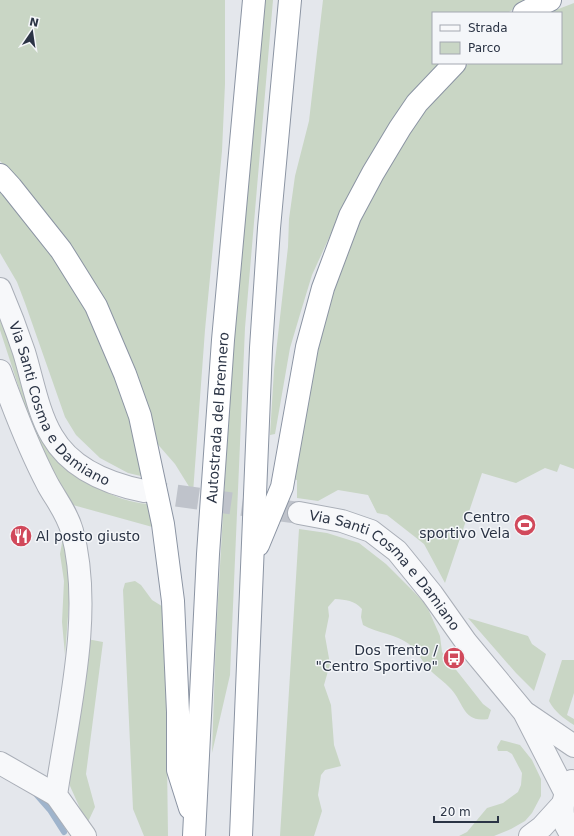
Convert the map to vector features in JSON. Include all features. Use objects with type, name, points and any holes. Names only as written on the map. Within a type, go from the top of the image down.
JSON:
[{"type":"highway","name":"Autostrada del Brennero","points":[[194,829],[208,554],[222,348],[254,0]]},
{"type":"highway","points":[[241,836],[261,356],[269,228],[290,0]]},
{"type":"highway","points":[[526,12],[550,0]]},
{"type":"highway","points":[[252,559],[282,487],[307,347],[324,288],[350,216],[372,173],[400,128],[417,103],[453,64]]},
{"type":"highway","points":[[0,175],[61,250],[96,306],[125,374],[140,416],[163,524],[172,593],[178,712],[178,770],[194,829]]},
{"type":"street","name":"Via Santi Cosma e Damiano","points":[[0,289],[24,352],[37,396],[52,436],[64,451],[96,476],[122,487],[144,491]]},
{"type":"street","points":[[0,371],[16,416],[48,486],[66,514],[75,545],[80,582],[79,638],[56,795]]},
{"type":"street","name":"Via Santi Cosma e Damiano","points":[[299,513],[357,526],[371,531],[397,552],[432,594],[466,642],[524,712],[567,792],[564,819],[573,836]]},
{"type":"street","name":"Via Santi Cosma e Damiano","points":[[524,712],[574,746]]},
{"type":"street","points":[[0,763],[56,795],[84,836]]},
{"type":"street","points":[[530,836],[542,828],[567,792]]},
{"type":"green space","points":[[0,0],[225,0],[225,84],[222,151],[205,330],[193,493],[175,464],[154,440],[17,178],[0,161]]},
{"type":"green space","points":[[264,0],[273,0],[245,328],[230,675],[212,753],[216,635],[231,376]]},
{"type":"green space","points":[[323,0],[529,0],[509,12],[432,12],[432,64],[441,64],[339,216],[312,275],[290,348],[275,434],[270,435],[274,370],[288,247],[289,219],[295,176],[309,121]]},
{"type":"green space","points":[[574,3],[574,469],[560,464],[557,472],[545,468],[516,483],[482,473],[445,583],[424,544],[387,515],[377,513],[368,495],[338,490],[318,501],[297,498],[297,480],[291,479],[299,421],[345,242],[411,122],[468,64],[562,64],[562,12],[551,12]]},
{"type":"green space","points":[[0,190],[50,249],[87,309],[111,364],[121,392],[145,477],[128,473],[100,458],[76,435],[65,417],[17,282],[0,253]]},
{"type":"green space","points":[[0,317],[80,476],[96,487],[122,499],[151,504],[156,528],[73,505],[64,494],[34,434],[0,330]]},
{"type":"green space","points":[[299,529],[327,533],[359,543],[386,564],[423,601],[440,636],[442,652],[483,704],[491,710],[488,719],[474,718],[469,715],[451,689],[428,668],[412,646],[398,638],[363,625],[361,617],[362,609],[359,606],[350,601],[335,599],[328,607],[329,616],[325,636],[330,664],[324,685],[331,705],[334,745],[341,766],[325,770],[321,775],[318,795],[322,811],[314,836],[280,836]]},
{"type":"green space","points":[[64,532],[71,577],[65,655],[62,622],[64,581],[60,554]]},
{"type":"green space","points":[[135,581],[141,585],[152,600],[165,608],[168,836],[144,836],[133,809],[123,590],[125,583]]},
{"type":"green space","points":[[468,618],[528,636],[532,644],[546,654],[534,691],[516,673]]},
{"type":"green space","points":[[87,639],[103,642],[86,774],[95,807],[87,824],[70,786],[69,767]]},
{"type":"green space","points":[[562,660],[574,660],[574,693],[567,715],[574,719],[574,725],[566,720],[549,701]]},
{"type":"green space","points":[[501,740],[520,745],[532,760],[541,779],[541,796],[532,813],[525,821],[511,829],[494,836],[459,836],[467,832],[487,808],[503,803],[518,792],[521,785],[522,773],[512,754],[507,751],[498,751],[497,747]]},
{"type":"waterway","points":[[36,794],[50,810],[64,832]]},
{"type":"tunnel","points":[[144,491],[299,513]]},
{"type":"place","name":"Centro sportivo Vela","points":[[525,525]]},
{"type":"place","name":"Al posto giusto","points":[[21,536]]},
{"type":"place","name":"Dos Trento / \"Centro Sportivo\"","points":[[454,658]]}]
